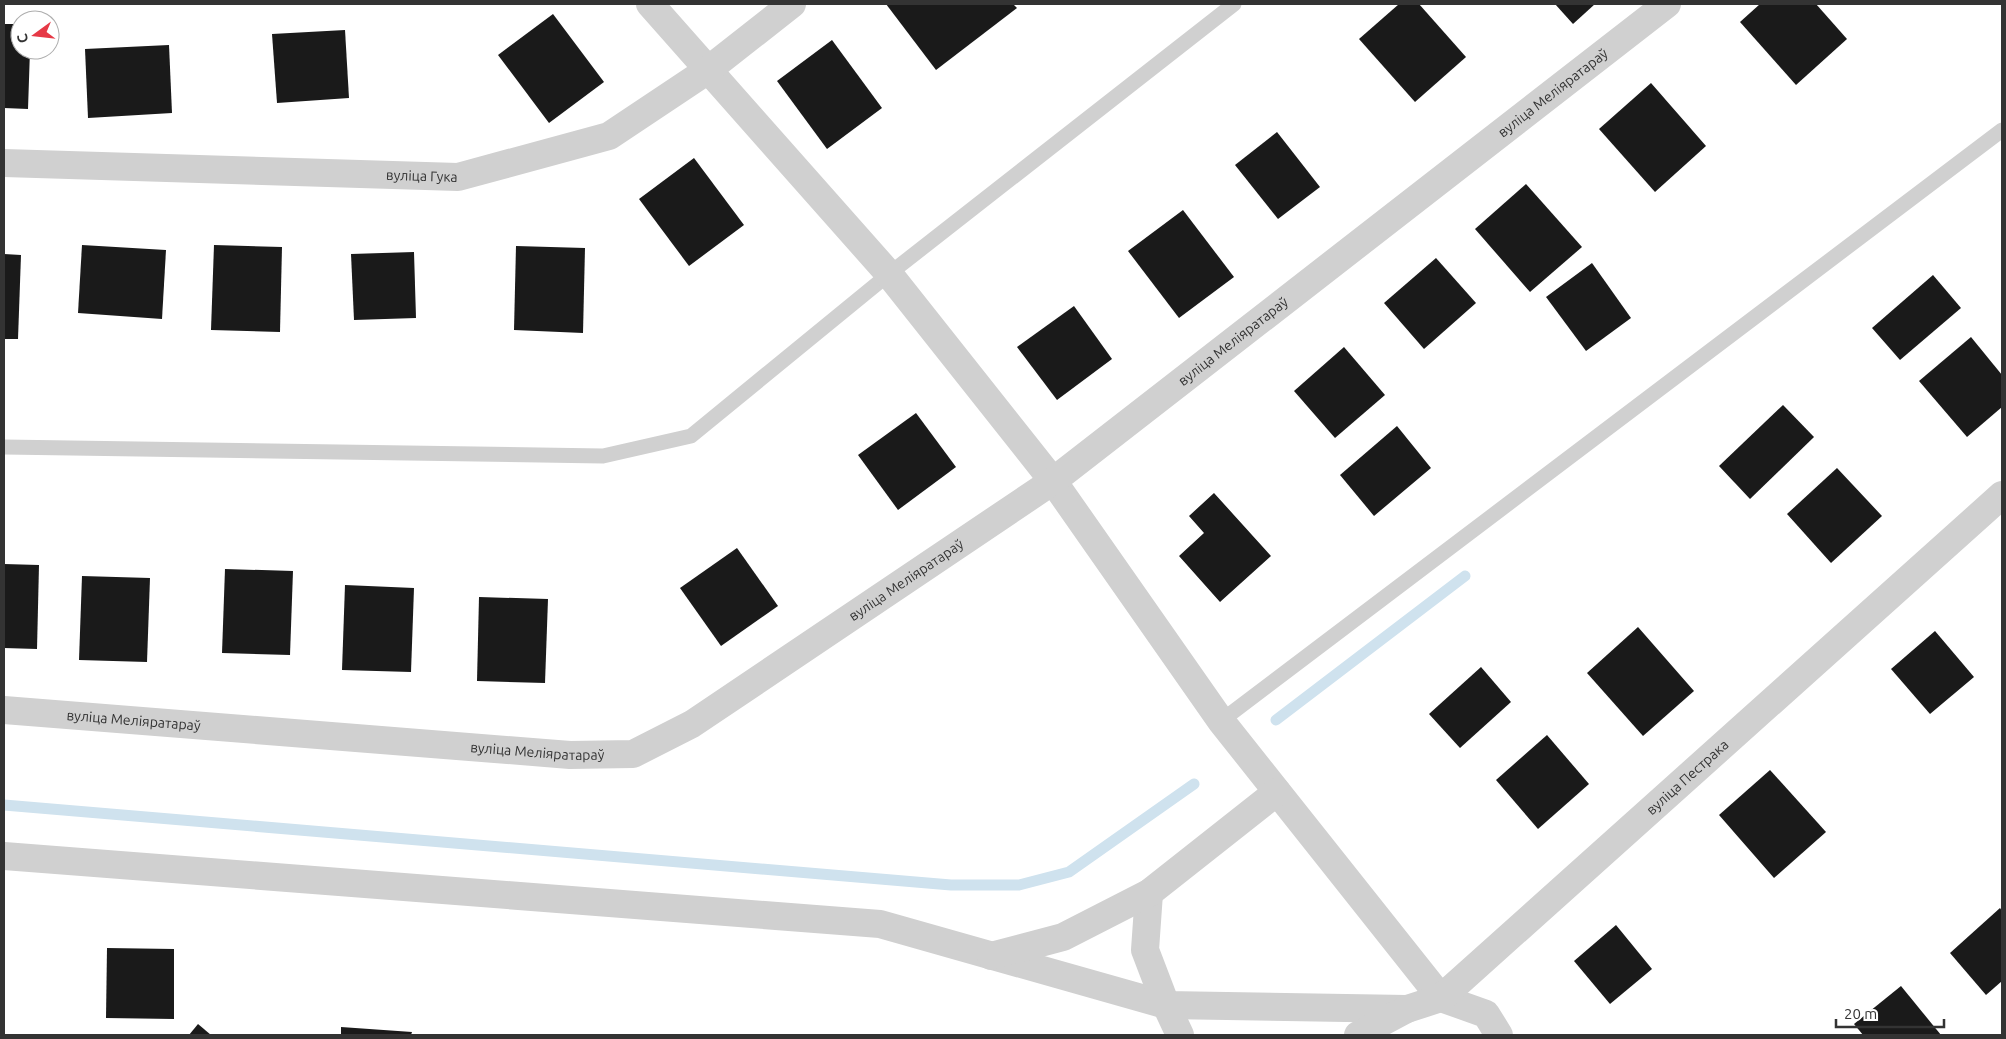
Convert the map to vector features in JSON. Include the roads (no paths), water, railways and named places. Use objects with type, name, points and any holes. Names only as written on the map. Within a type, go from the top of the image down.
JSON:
[{"type":"street","points":[[650,4],[889,274],[1052,480],[1221,721],[1442,998],[1486,1014],[1499,1035]]},
{"type":"street","name":"вуліца Гука","points":[[4,163],[458,177],[609,136],[708,70],[792,4]]},
{"type":"street","name":"вуліца Меліяратараў","points":[[4,710],[570,755],[633,754],[692,724],[1052,480],[1667,4]]},
{"type":"street","name":"вуліца Пестрака","points":[[1358,1035],[1407,1009],[1442,998],[2002,495]]},
{"type":"street","points":[[990,957],[1063,937],[1149,893],[1276,792]]},
{"type":"street","points":[[4,856],[880,924],[1166,1006],[1407,1009]]},
{"type":"street","points":[[1149,893],[1145,950],[1166,1006],[1180,1035]]},
{"type":"lane","points":[[4,447],[603,456],[690,436],[889,274],[1234,4]]},
{"type":"lane","points":[[1221,721],[2002,130]]},
{"type":"waterway","points":[[1276,720],[1465,576]]},
{"type":"waterway","points":[[4,805],[951,885],[1019,885],[1069,872],[1194,784]]}]
